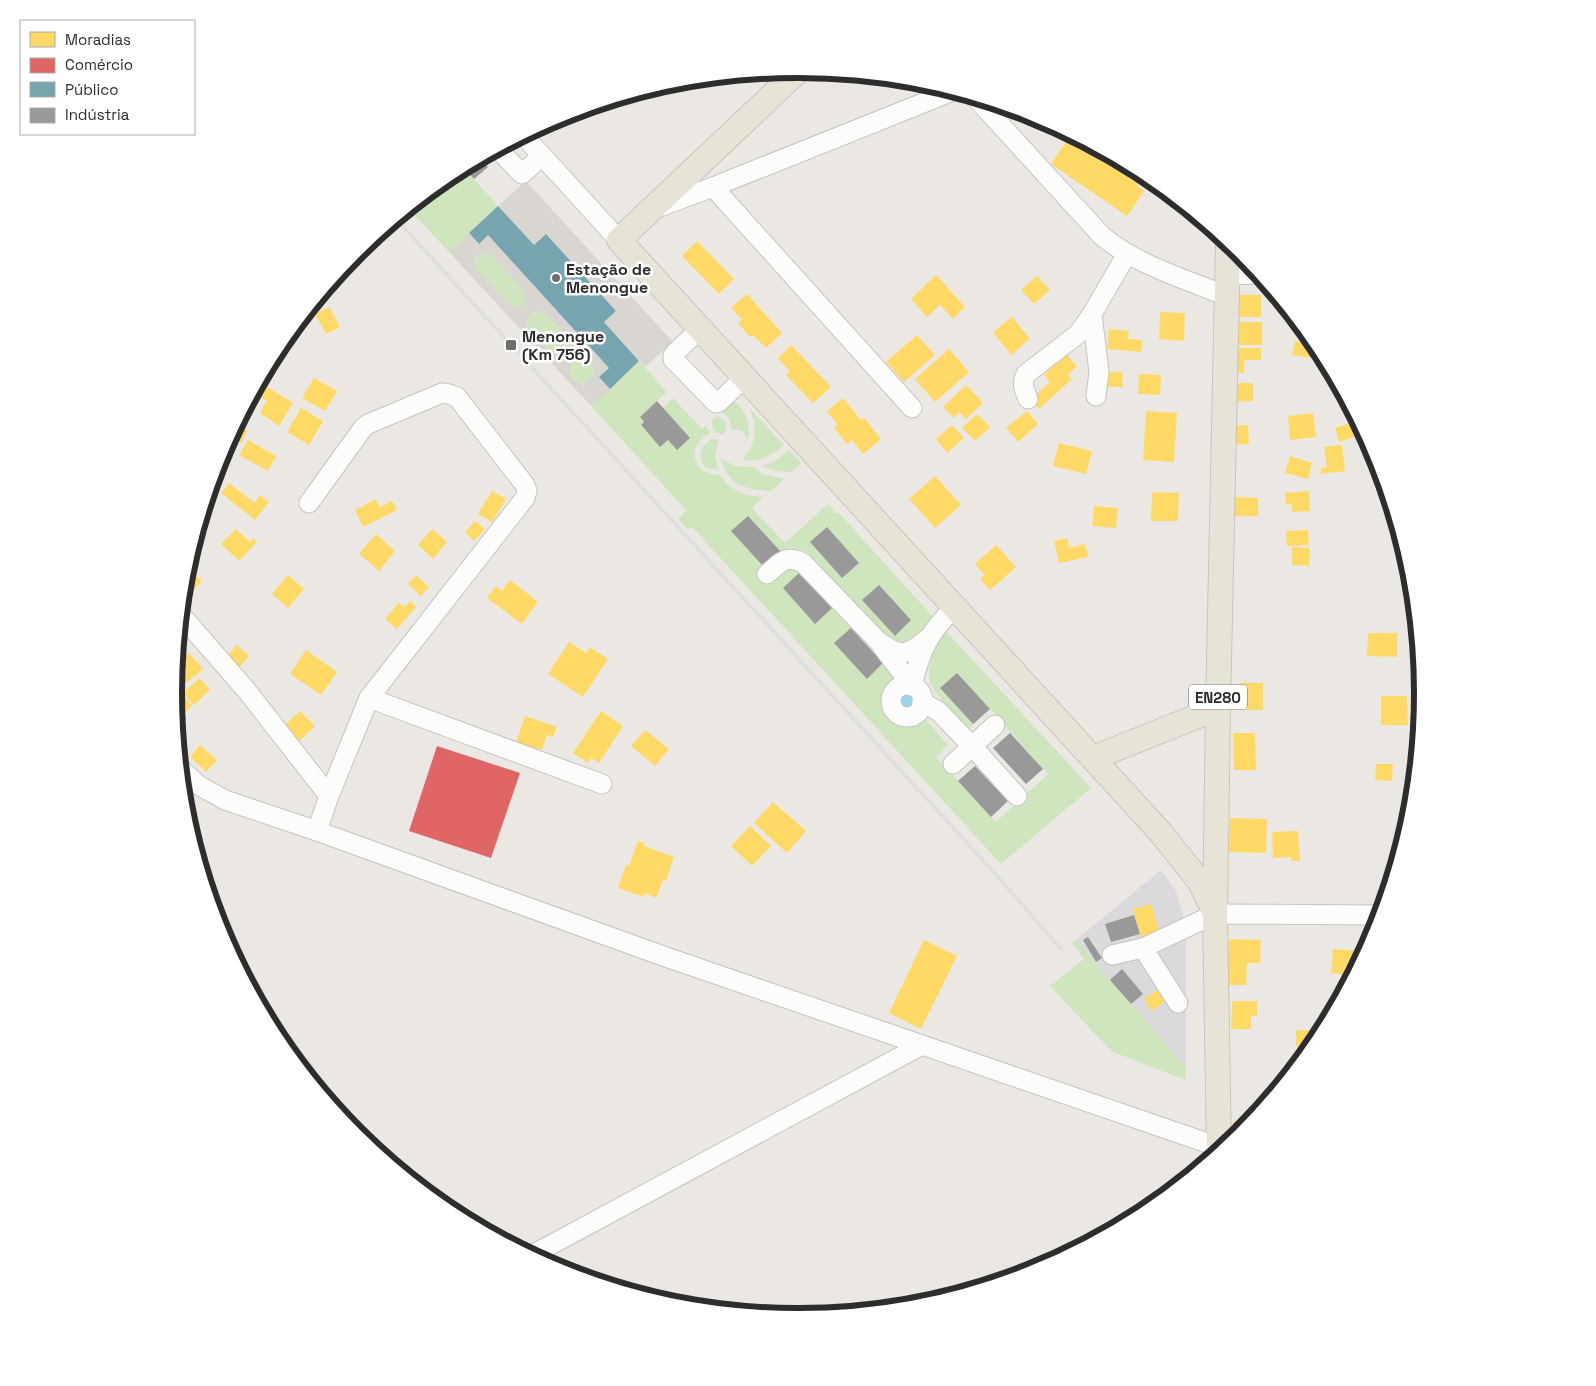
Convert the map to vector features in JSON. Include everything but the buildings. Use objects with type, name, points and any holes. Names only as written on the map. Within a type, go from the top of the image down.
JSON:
[{"type":"main road","points":[[790,78],[619,240],[1161,833],[1200,882],[1215,914]]},
{"type":"main road","name":"EN280","points":[[1219,1142],[1215,914],[1228,253]]},
{"type":"main road","points":[[1092,758],[1218,708]]},
{"type":"street","points":[[650,211],[713,188],[943,95]]},
{"type":"street","points":[[983,106],[1102,236],[1127,254],[1227,286],[1251,277]]},
{"type":"street","points":[[528,140],[619,240]]},
{"type":"street","points":[[502,153],[522,174],[542,156]]},
{"type":"street","points":[[713,188],[912,408]]},
{"type":"street","points":[[1028,399],[1023,386],[1026,374],[1074,339],[1092,314],[1127,254]]},
{"type":"street","points":[[1092,314],[1099,372],[1096,396]]},
{"type":"street","points":[[700,329],[675,353],[673,359],[716,403],[744,378]]},
{"type":"street","points":[[309,503],[363,428],[368,424],[442,393],[457,397],[525,485],[527,491],[525,498],[369,698],[329,796],[317,831]]},
{"type":"street","points":[[766,574],[784,559],[791,558],[803,563],[878,641],[912,686],[920,692],[922,702],[918,712],[909,717],[904,717],[895,712],[891,702],[894,692],[902,686],[912,686]]},
{"type":"street","points":[[878,641],[891,651],[904,654],[915,650],[955,607]]},
{"type":"street","points":[[187,621],[247,691],[329,796]]},
{"type":"street","points":[[912,686],[916,667],[927,639]]},
{"type":"street","points":[[369,698],[602,784]]},
{"type":"street","points":[[922,702],[938,711],[1017,796]]},
{"type":"street","points":[[953,764],[995,725]]},
{"type":"street","points":[[188,776],[198,785],[225,800],[1213,1147]]},
{"type":"street","points":[[1112,955],[1143,948],[1215,914],[1372,916]]},
{"type":"street","points":[[1143,948],[1178,1002]]},
{"type":"street","points":[[539,1251],[922,1045]]},
{"type":"shaded area","points":[[526,181],[673,342],[645,367],[604,322],[616,311],[546,234],[534,245],[498,206]]},
{"type":"shaded area","points":[[469,233],[478,244],[488,235],[609,368],[599,378],[610,389],[591,406],[449,252]],"holes":[[[484,253],[491,255],[525,293],[526,299],[523,305],[517,308],[511,306],[476,268],[476,259]],[[534,312],[545,313],[564,334],[566,338],[565,345],[559,350],[549,350],[528,327],[529,317]],[[580,359],[591,362],[594,373],[590,380],[583,384],[574,381],[570,374],[573,362]]]},
{"type":"shaded area","points":[[1161,870],[1176,891],[1185,921],[1186,1068],[1076,940]]},
{"type":"green space","points":[[469,173],[498,206],[449,252],[413,213]]},
{"type":"green space","points":[[484,253],[491,255],[525,293],[526,300],[523,305],[518,307],[511,306],[476,268],[475,263],[477,259]]},
{"type":"green space","points":[[538,311],[545,313],[564,334],[565,343],[559,350],[549,350],[528,327],[529,317]]},
{"type":"green space","points":[[582,359],[591,362],[594,371],[591,380],[582,383],[573,380],[570,371],[573,362]]},
{"type":"green space","points":[[639,361],[667,392],[640,417],[644,422],[641,426],[660,446],[668,440],[677,449],[663,408],[673,398],[702,429],[707,425],[707,429],[711,433],[698,444],[695,451],[697,465],[710,474],[720,475],[739,492],[763,497],[752,508],[785,543],[828,504],[836,513],[839,513],[934,618],[910,640],[899,643],[892,642],[806,551],[790,548],[762,572],[794,568],[898,678],[884,697],[884,707],[887,715],[893,722],[902,725],[913,724],[925,719],[948,745],[936,757],[996,822],[1048,774],[990,709],[969,729],[936,693],[930,683],[929,670],[934,642],[943,628],[1091,788],[1001,864],[692,527],[688,529],[678,519],[686,510],[591,406]]},
{"type":"green space","points":[[733,401],[744,413],[748,423],[748,439],[741,431],[731,430],[729,420],[721,412]]},
{"type":"green space","points":[[750,409],[784,445],[764,458],[748,461],[742,460],[751,448],[754,436],[754,423]]},
{"type":"green space","points":[[717,416],[723,420],[726,426],[726,431],[721,435],[714,431],[711,421]]},
{"type":"green space","points":[[712,439],[719,439],[715,455],[719,470],[706,467],[700,456],[705,444]]},
{"type":"green space","points":[[789,450],[801,463],[792,472],[775,471],[762,466],[774,462]]},
{"type":"green space","points":[[721,458],[733,465],[753,467],[763,474],[784,479],[771,491],[746,487],[728,475]]},
{"type":"green space","points":[[1076,940],[1186,1068],[1185,1080],[1111,1051],[1050,986],[1084,959],[1072,943]]},
{"type":"water","points":[[907,694],[913,696],[915,702],[913,708],[907,710],[901,708],[899,702],[901,696]]},
{"type":"railway","points":[[400,223],[991,869],[1061,949]]},
{"type":"place","name":"Estação de Menongue","points":[[556,278]]},
{"type":"place","name":"Menongue (Km 756)","points":[[511,345]]}]
